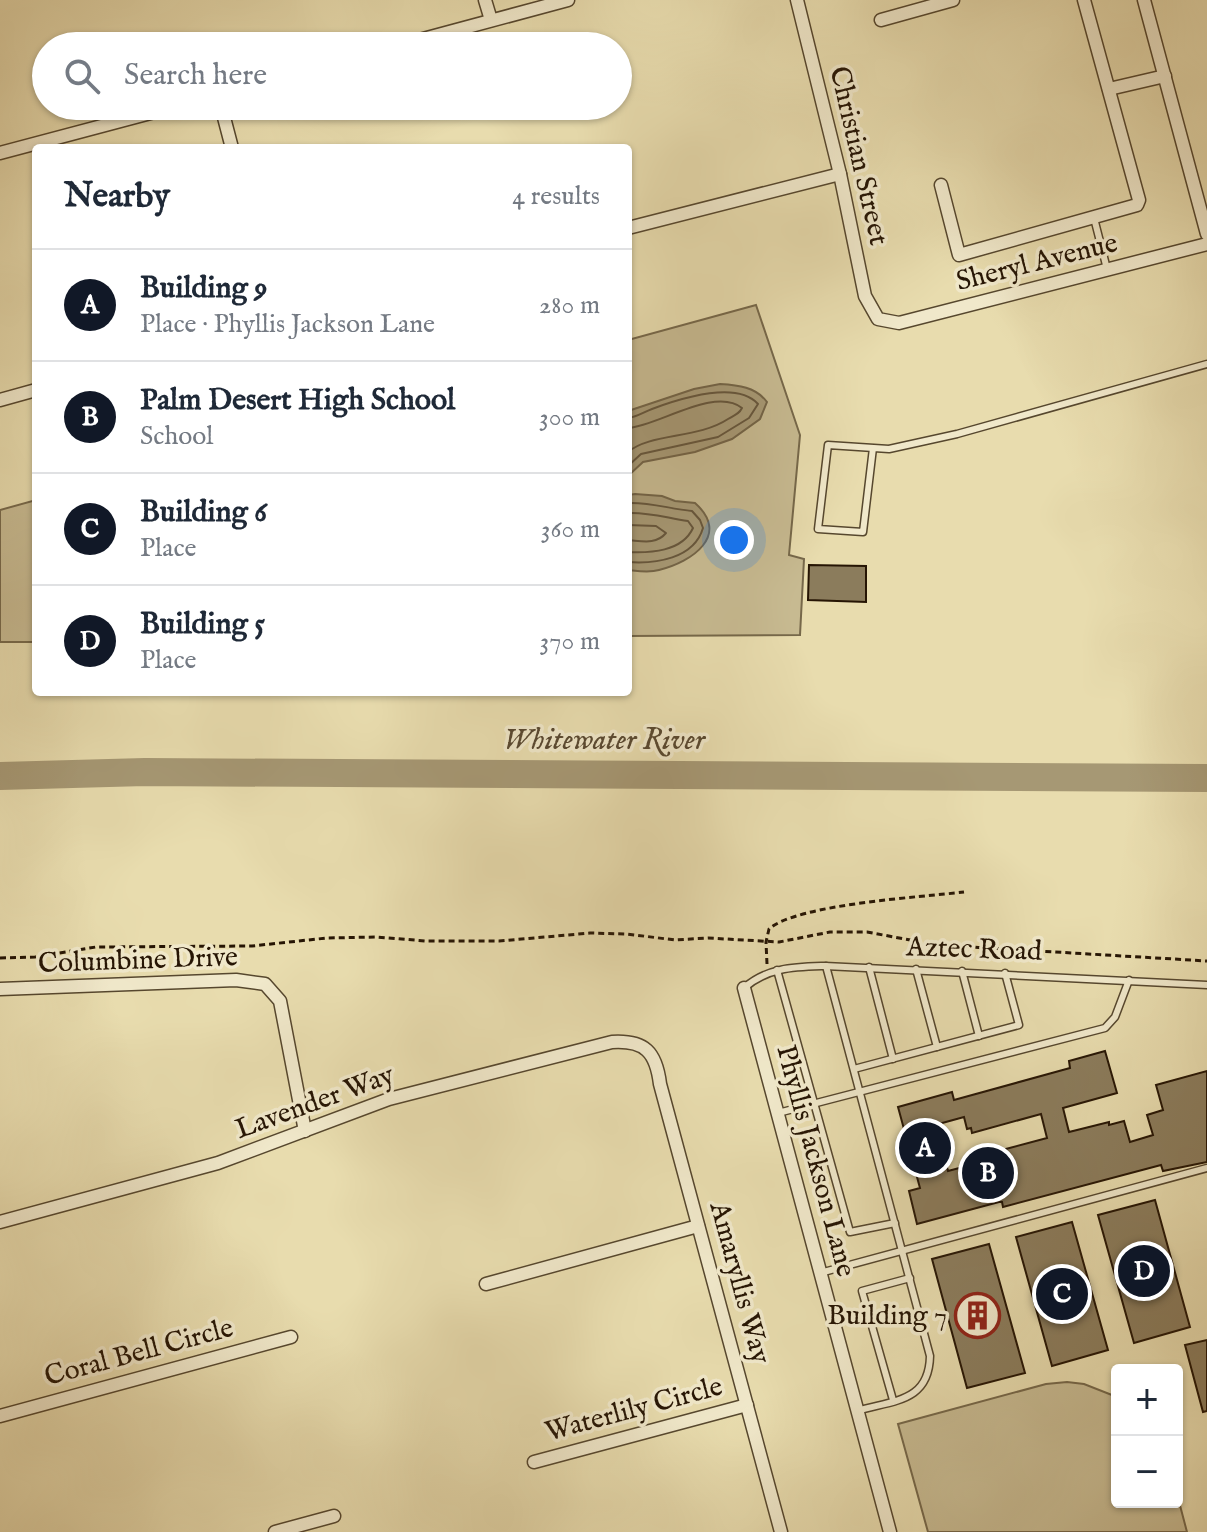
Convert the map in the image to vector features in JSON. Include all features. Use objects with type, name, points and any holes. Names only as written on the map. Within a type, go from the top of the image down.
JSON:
[{"type":"street","points":[[485,0],[491,20]]},
{"type":"street","points":[[448,32],[568,0]]},
{"type":"street","name":"Christian Street","points":[[797,0],[840,174],[865,296],[878,319]]},
{"type":"street","points":[[881,20],[953,0]]},
{"type":"street","points":[[941,185],[959,255],[1135,207],[1139,203],[1084,0]]},
{"type":"street","points":[[1144,0],[1207,234]]},
{"type":"street","points":[[1109,89],[1165,76]]},
{"type":"street","points":[[34,144],[124,120]]},
{"type":"street","points":[[225,120],[231,144]]},
{"type":"street","points":[[0,153],[32,145]]},
{"type":"street","points":[[632,227],[840,174]]},
{"type":"street","name":"Sheryl Avenue","points":[[878,319],[899,323],[1207,244]]},
{"type":"street","points":[[0,400],[32,391]]},
{"type":"street","name":"Columbine Drive","points":[[0,989],[236,980],[265,984],[280,1001],[305,1131]]},
{"type":"street","name":"Phyllis Jackson Lane","points":[[744,988],[890,1532]]},
{"type":"street","name":"Lavender Way","points":[[0,1222],[218,1163],[389,1099],[612,1042],[630,1041],[646,1048]]},
{"type":"street","name":"Amaryllis Way","points":[[646,1048],[658,1067],[660,1084],[781,1532]]},
{"type":"street","points":[[486,1284],[698,1226]]},
{"type":"street","name":"Coral Bell Circle","points":[[0,1416],[291,1337]]},
{"type":"street","name":"Waterlily Circle","points":[[534,1462],[747,1405]]},
{"type":"street","points":[[275,1532],[334,1516]]},
{"type":"lane","points":[[1094,218],[1107,270]]},
{"type":"lane","points":[[873,448],[863,532],[818,529],[828,445],[889,449],[957,434],[1207,364]]},
{"type":"lane","points":[[826,966],[930,1356],[930,1372],[918,1391],[857,1411]]},
{"type":"lane","name":"Aztec Road","points":[[744,988],[757,976],[777,970],[826,966],[1207,985]]},
{"type":"lane","points":[[869,967],[893,1059]]},
{"type":"lane","points":[[916,969],[937,1047]]},
{"type":"lane","points":[[777,970],[850,1232],[895,1223]]},
{"type":"lane","points":[[962,971],[979,1036]]},
{"type":"lane","points":[[854,1069],[1019,1025],[1005,973]]},
{"type":"lane","points":[[778,1113],[1105,1028],[1115,1017],[1129,980]]},
{"type":"lane","points":[[820,1273],[1207,1168]]},
{"type":"lane","points":[[893,1400],[862,1291],[910,1278]]},
{"type":"path","points":[[768,973],[766,942],[772,925],[823,909],[964,892]]},
{"type":"path","points":[[0,958],[35,957],[96,947],[252,946],[327,938],[499,941],[590,933],[675,940],[708,938],[779,942],[830,932],[867,932],[937,945],[1207,961]]},
{"type":"shaded area","points":[[756,305],[800,435],[789,555],[804,559],[800,635],[632,636],[632,339]]},
{"type":"shaded area","points":[[32,501],[32,642],[0,642],[0,510]]},
{"type":"shaded area","points":[[1046,1384],[1084,1384],[1111,1395],[1111,1508],[1181,1508],[1187,1532],[928,1532],[898,1424]]},
{"type":"water","points":[[733,385],[758,393],[767,402],[760,419],[732,439],[695,452],[643,462],[632,472],[632,410],[694,389]]},
{"type":"water","points":[[632,494],[662,496],[695,503],[709,526],[703,546],[684,561],[671,566],[651,571],[632,570]]},
{"type":"building","points":[[809,565],[866,566],[866,602],[808,600]]},
{"type":"building","points":[[1105,1051],[1117,1093],[1063,1108],[1069,1132],[1124,1121],[1130,1142],[1153,1135],[1147,1115],[1163,1110],[1156,1085],[1207,1071],[1207,1162],[1163,1171],[1161,1165],[1003,1207],[999,1202],[917,1224],[909,1191],[920,1188],[898,1107],[952,1092],[954,1100],[1070,1068],[1069,1061]],"holes":[[[1041,1114],[1047,1138],[1002,1150],[1003,1153],[996,1155],[997,1158],[948,1171],[935,1125],[964,1117],[967,1129],[971,1128],[972,1133]]]},
{"type":"building","points":[[1155,1200],[1190,1327],[1134,1343],[1098,1215]]},
{"type":"building","points":[[1072,1222],[1108,1350],[1052,1366],[1016,1237]]},
{"type":"building","name":"Building 7","points":[[989,1244],[1025,1373],[967,1388],[932,1259]]},
{"type":"building","points":[[1207,1340],[1207,1411],[1203,1412],[1185,1345]]},
{"type":"waterway","name":"Whitewater River","points":[[0,776],[145,772],[1207,778]]},
{"type":"place","name":"Building 9","points":[[925,1148]]},
{"type":"place","name":"Palm Desert High School","points":[[988,1173]]},
{"type":"place","name":"Building 5","points":[[1144,1271]]},
{"type":"place","name":"Building 6","points":[[1062,1294]]},
{"type":"place","name":"Building 7","points":[[978,1316]]}]
